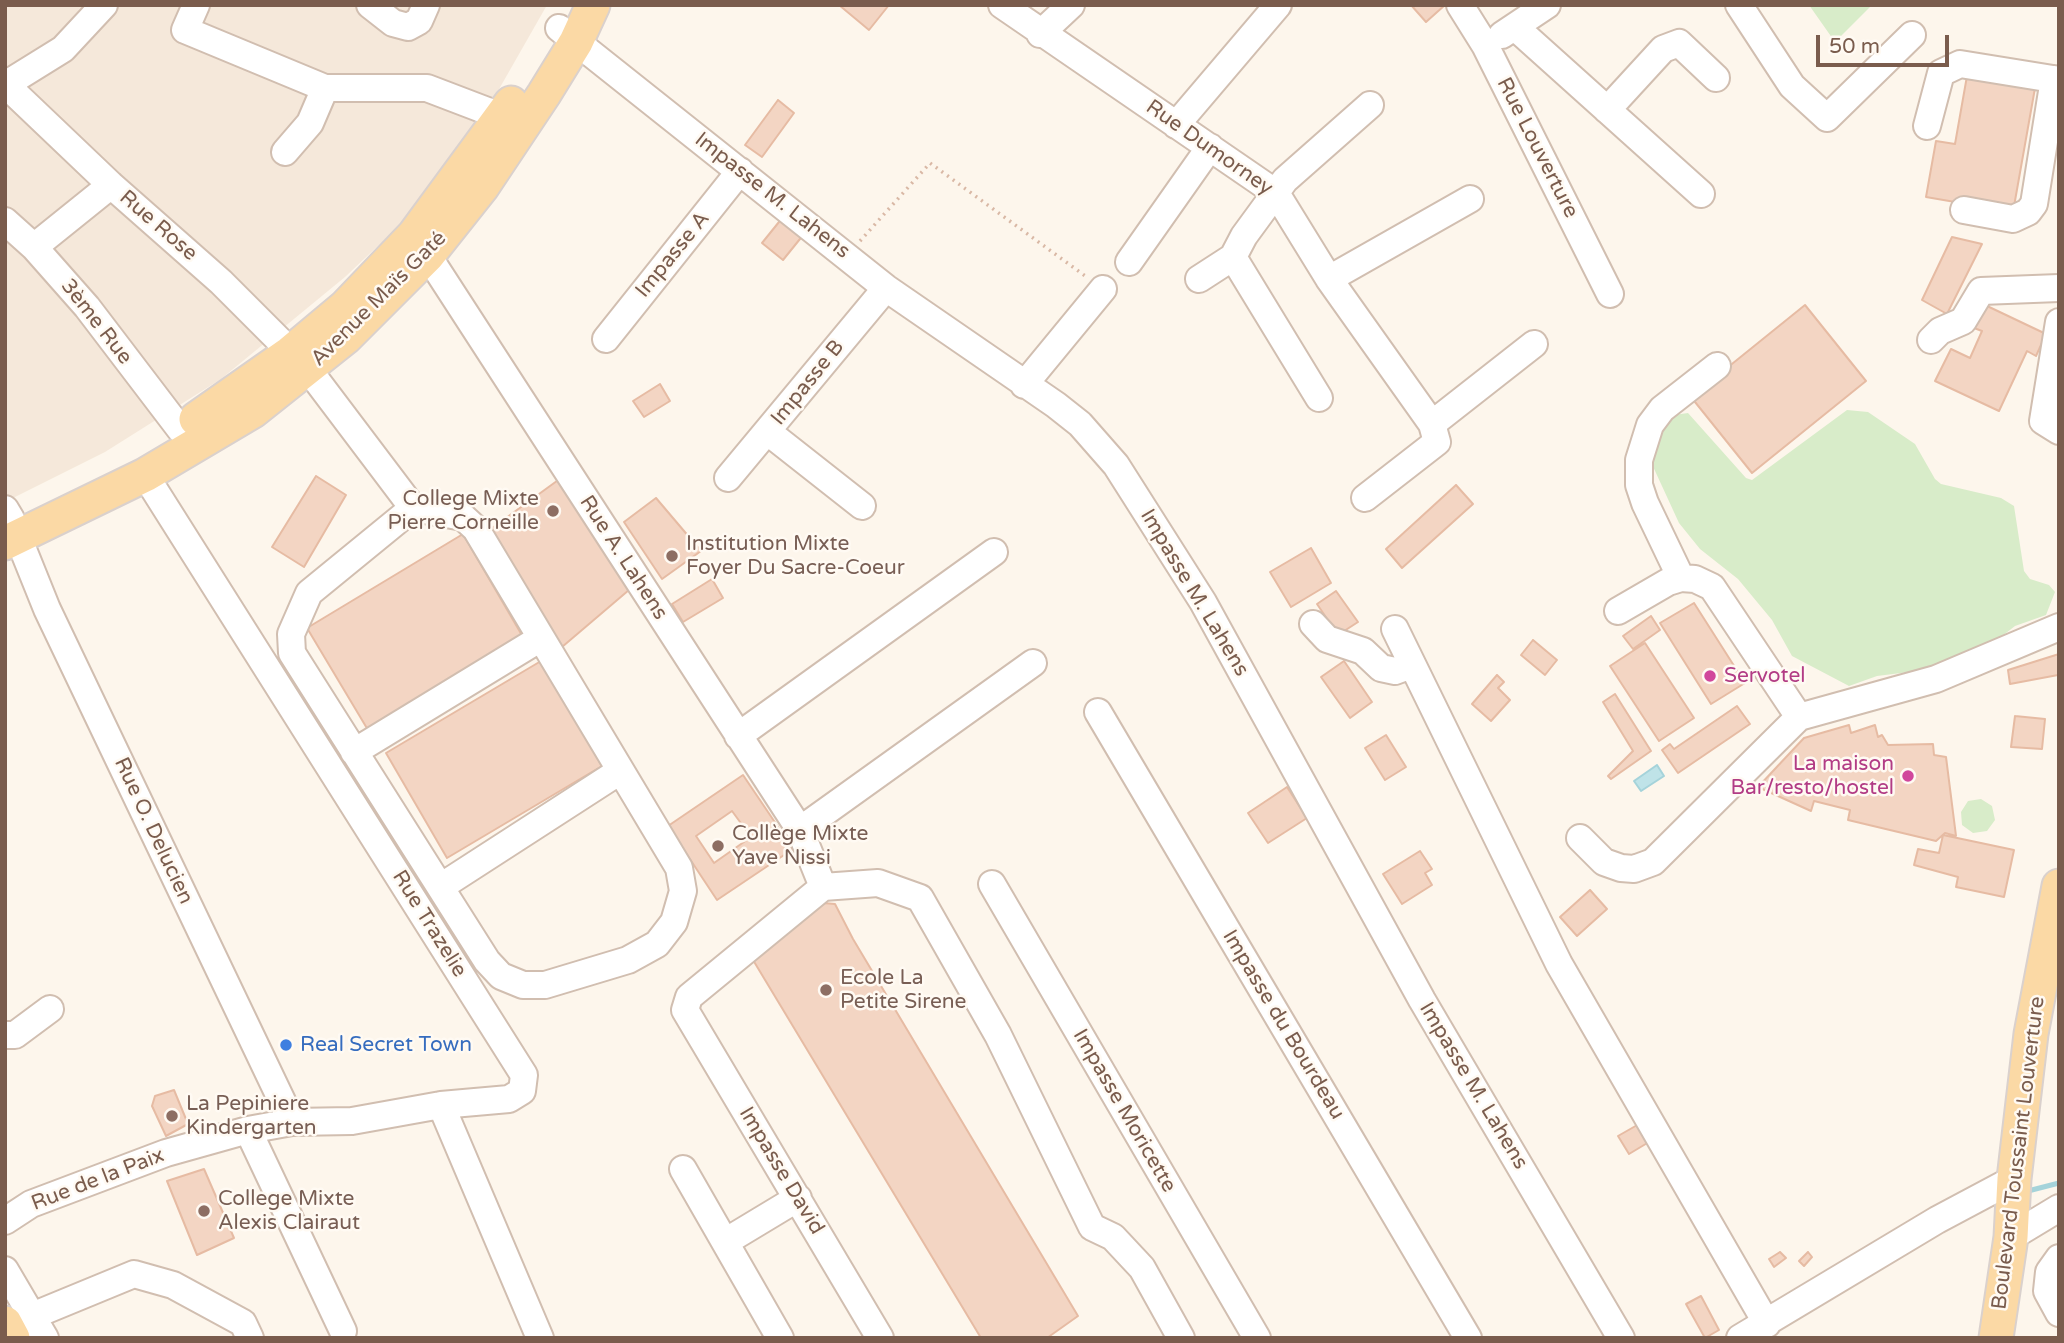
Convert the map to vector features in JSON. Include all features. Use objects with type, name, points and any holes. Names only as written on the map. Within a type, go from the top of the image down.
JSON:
[{"type":"main road","name":"Avenue Maïs Gaté","points":[[9,526],[346,337],[421,245],[503,117],[569,25],[593,5]]},
{"type":"main road","name":"Avenue Maïs Gaté","points":[[421,245],[482,187],[569,25]]},
{"type":"main road","name":"Avenue Maïs Gaté","points":[[9,526],[145,475],[253,411],[299,361]]},
{"type":"main road","name":"Boulevard Toussaint Louverture","points":[[1996,1338],[2011,1237],[2014,1178],[2031,1034],[2059,886]]},
{"type":"street","points":[[5,85],[63,48],[104,5]]},
{"type":"street","points":[[196,5],[185,30],[325,88],[427,88],[503,117]]},
{"type":"street","points":[[370,5],[393,23],[408,27],[419,21],[426,5]]},
{"type":"street","name":"Rue Dumorney","points":[[1002,5],[1040,34],[1276,193],[1329,279],[1434,433]]},
{"type":"street","points":[[1040,34],[1071,5]]},
{"type":"street","points":[[1176,125],[1278,5]]},
{"type":"street","name":"Rue Louverture","points":[[1460,5],[1486,45],[1610,294]]},
{"type":"street","points":[[1486,45],[1547,5]]},
{"type":"street","points":[[1739,5],[1792,86],[1827,118],[1912,35]]},
{"type":"street","name":"Impasse M. Lahens","points":[[569,25],[740,171],[886,288],[1080,424],[1110,457],[1203,602],[1422,1000],[1621,1338]]},
{"type":"street","points":[[1515,27],[1701,194]]},
{"type":"street","points":[[1607,110],[1663,49],[1679,43],[1716,78]]},
{"type":"street","points":[[1927,126],[1941,74],[1960,64],[2056,79],[2034,204],[2028,212],[2013,219],[1965,210]]},
{"type":"street","name":"Rue Rose","points":[[5,85],[111,185],[221,282],[299,361],[413,508]]},
{"type":"street","points":[[285,152],[310,123],[325,88]]},
{"type":"street","points":[[1199,279],[1233,257],[1244,236],[1285,180],[1370,105]]},
{"type":"street","points":[[1129,262],[1210,147]]},
{"type":"street","name":"Impasse A","points":[[606,340],[740,171]]},
{"type":"street","points":[[34,247],[111,185]]},
{"type":"street","points":[[1329,279],[1470,199]]},
{"type":"street","name":"3ème Rue","points":[[5,221],[34,247],[88,307],[180,429]]},
{"type":"street","name":"Rue A. Lahens","points":[[421,245],[800,830],[823,887]]},
{"type":"street","points":[[1233,257],[1320,397]]},
{"type":"street","name":"Impasse B","points":[[728,478],[886,288]]},
{"type":"street","points":[[1931,340],[1940,331],[1963,321],[1981,291],[2059,288]]},
{"type":"street","points":[[1024,385],[1103,289]]},
{"type":"street","points":[[2059,322],[2043,421],[2059,431]]},
{"type":"street","points":[[1365,498],[1534,344]]},
{"type":"street","points":[[1681,578],[1645,503],[1639,485],[1639,460],[1650,425],[1662,410],[1717,366]]},
{"type":"street","points":[[768,432],[862,506]]},
{"type":"street","name":"Rue Trazelie","points":[[145,475],[524,1075],[522,1091],[509,1099],[441,1105]]},
{"type":"street","points":[[413,508],[463,517],[476,529],[541,638],[679,869],[683,891],[674,922],[657,944],[628,960],[545,985],[523,985],[501,976],[488,961],[292,653],[291,634],[309,593],[413,508]]},
{"type":"street","name":"Rue O. Delucien","points":[[9,526],[292,1122]]},
{"type":"street","points":[[738,736],[994,552]]},
{"type":"street","points":[[1618,611],[1668,582],[1681,578],[1695,579],[1712,587],[1799,717]]},
{"type":"street","points":[[1313,624],[1327,639],[1363,652],[1381,668],[1395,671],[1411,665]]},
{"type":"street","points":[[1580,838],[1604,862],[1621,868],[1634,869],[1653,862],[1799,717],[1936,679],[2059,628]]},
{"type":"street","points":[[1395,629],[1559,964],[1767,1324]]},
{"type":"street","points":[[354,752],[541,638]]},
{"type":"street","points":[[800,830],[1033,663]]},
{"type":"street","name":"Impasse du Bourdeau","points":[[1098,712],[1468,1338]]},
{"type":"street","points":[[442,886],[620,771]]},
{"type":"street","points":[[823,887],[878,883],[920,898],[998,1035],[1092,1227],[1113,1237],[1142,1268],[1181,1338]]},
{"type":"street","name":"Impasse Moricette","points":[[992,884],[1257,1338]]},
{"type":"street","name":"Impasse David","points":[[823,887],[689,997],[685,1010],[880,1338]]},
{"type":"street","points":[[5,1035],[15,1035],[50,1009]]},
{"type":"street","points":[[441,1105],[540,1338]]},
{"type":"street","name":"Rue de la Paix","points":[[5,1221],[30,1204],[166,1153],[248,1130],[292,1122],[352,1121],[441,1105]]},
{"type":"street","points":[[248,1130],[343,1331]]},
{"type":"street","points":[[682,1169],[780,1338]]},
{"type":"street","points":[[1740,1338],[1937,1220],[2014,1178]]},
{"type":"street","points":[[724,1242],[798,1198]]},
{"type":"street","points":[[2011,1237],[2059,1208]]},
{"type":"street","points":[[2059,1258],[2049,1272],[2048,1291],[2059,1313]]},
{"type":"street","points":[[5,1270],[24,1329],[134,1274],[173,1285],[232,1317],[243,1324],[250,1338]]},
{"type":"path","points":[[846,255],[930,163],[1103,289]]},
{"type":"shaded area","points":[[5,5],[547,5],[482,119],[401,224],[345,277],[221,379],[105,452],[5,502]]},
{"type":"green space","points":[[1809,5],[1872,5],[1835,42]]},
{"type":"green space","points":[[1847,410],[1868,412],[1915,444],[1935,479],[1941,484],[2001,498],[2014,506],[2024,571],[2030,579],[2049,585],[2055,592],[2046,615],[2015,626],[1992,644],[1925,670],[1877,676],[1849,686],[1792,656],[1772,620],[1738,579],[1700,549],[1679,523],[1650,460],[1660,424],[1674,415],[1688,413],[1746,478],[1752,480]]},
{"type":"green space","points":[[1981,799],[1992,806],[1995,820],[1987,831],[1973,833],[1962,825],[1961,812],[1968,801]]},
{"type":"water","points":[[1657,765],[1664,776],[1641,791],[1634,781]]},
{"type":"building","points":[[839,5],[889,5],[869,30]]},
{"type":"building","points":[[1411,5],[1445,5],[1426,22]]},
{"type":"building","points":[[1967,76],[2035,88],[2013,212],[1926,197],[1936,141],[1955,144]]},
{"type":"building","points":[[778,100],[794,113],[762,157],[745,145]]},
{"type":"building","points":[[783,217],[804,234],[783,260],[762,243]]},
{"type":"building","points":[[1952,237],[1982,244],[1947,314],[1922,300]]},
{"type":"building","points":[[1805,305],[1866,381],[1752,473],[1691,397]]},
{"type":"building","points":[[1985,305],[2046,334],[2036,356],[2027,351],[1999,411],[1935,381],[1951,349],[1970,358],[1982,331],[1974,328]]},
{"type":"building","points":[[660,384],[670,401],[644,417],[633,401]]},
{"type":"building","points":[[316,476],[346,495],[304,567],[272,547]]},
{"type":"building","points":[[561,478],[636,584],[562,647],[488,531]]},
{"type":"building","points":[[1456,485],[1473,504],[1402,568],[1386,549]]},
{"type":"building","points":[[656,498],[701,551],[662,579],[624,522]]},
{"type":"building","points":[[463,534],[523,637],[368,730],[307,628]]},
{"type":"building","points":[[1311,548],[1331,583],[1291,607],[1270,572]]},
{"type":"building","points":[[712,579],[723,598],[683,622],[672,604]]},
{"type":"building","points":[[1336,591],[1358,622],[1338,635],[1317,604]]},
{"type":"building","points":[[1694,603],[1745,683],[1711,704],[1660,623]]},
{"type":"building","points":[[1651,616],[1660,630],[1633,649],[1623,636]]},
{"type":"building","points":[[1533,640],[1557,660],[1545,675],[1521,655]]},
{"type":"building","points":[[1645,643],[1694,718],[1659,741],[1610,666]]},
{"type":"building","points":[[2059,654],[2058,675],[2010,684],[2008,670]]},
{"type":"building","points":[[541,661],[602,766],[447,858],[386,753]]},
{"type":"building","points":[[1344,661],[1372,702],[1350,718],[1321,677]]},
{"type":"building","points":[[1497,675],[1504,682],[1498,688],[1510,700],[1491,721],[1472,704]]},
{"type":"building","points":[[1615,694],[1651,751],[1611,779],[1608,776],[1633,751],[1603,702]]},
{"type":"building","points":[[1737,706],[1750,724],[1678,773],[1662,750],[1670,744],[1674,749]]},
{"type":"building","points":[[2015,716],[2045,719],[2042,749],[2011,747]]},
{"type":"building","points":[[1849,725],[1851,733],[1875,725],[1878,737],[1882,735],[1888,745],[1933,744],[1934,755],[1946,757],[1956,836],[1945,833],[1936,841],[1848,820],[1850,810],[1814,801],[1811,811],[1758,787],[1804,738]]},
{"type":"building","points":[[1386,735],[1406,767],[1385,780],[1365,748]]},
{"type":"building","points":[[743,775],[793,849],[717,900],[668,826]],"holes":[[[732,811],[751,837],[714,863],[696,836]]]},
{"type":"building","points":[[1287,787],[1307,818],[1268,843],[1248,813]]},
{"type":"building","points":[[1943,835],[2014,850],[2004,897],[1956,887],[1958,877],[1914,865],[1918,849],[1939,853]]},
{"type":"building","points":[[1420,851],[1432,869],[1425,873],[1432,885],[1402,904],[1383,874]]},
{"type":"building","points":[[1590,890],[1607,909],[1577,936],[1560,917]]},
{"type":"building","points":[[823,903],[835,904],[853,939],[1078,1316],[1047,1338],[981,1338],[750,955]]},
{"type":"building","points":[[174,1090],[188,1124],[166,1136],[152,1106],[155,1096]]},
{"type":"building","points":[[1639,1124],[1649,1142],[1629,1154],[1618,1136]]},
{"type":"building","points":[[204,1169],[234,1238],[197,1255],[167,1181]]},
{"type":"building","points":[[1780,1252],[1786,1258],[1774,1267],[1769,1259]]},
{"type":"building","points":[[1808,1252],[1812,1257],[1804,1266],[1799,1261]]},
{"type":"building","points":[[1701,1296],[1719,1330],[1705,1338],[1686,1304]]},
{"type":"waterway","points":[[2024,1192],[2059,1183]]},
{"type":"place","name":"College Mixte Pierre Corneille","points":[[553,511]]},
{"type":"place","name":"Institution Mixte Foyer Du Sacre-Coeur","points":[[672,556]]},
{"type":"place","name":"Servotel","points":[[1710,676]]},
{"type":"place","name":"La maison Bar/resto/hostel","points":[[1908,776]]},
{"type":"place","name":"Collège Mixte Yave Nissi","points":[[718,846]]},
{"type":"place","name":"Ecole La Petite Sirene","points":[[826,990]]},
{"type":"place","name":"Real Secret Town","points":[[286,1045]]},
{"type":"place","name":"La Pepiniere Kindergarten","points":[[172,1116]]},
{"type":"place","name":"College Mixte Alexis Clairaut","points":[[204,1211]]}]
